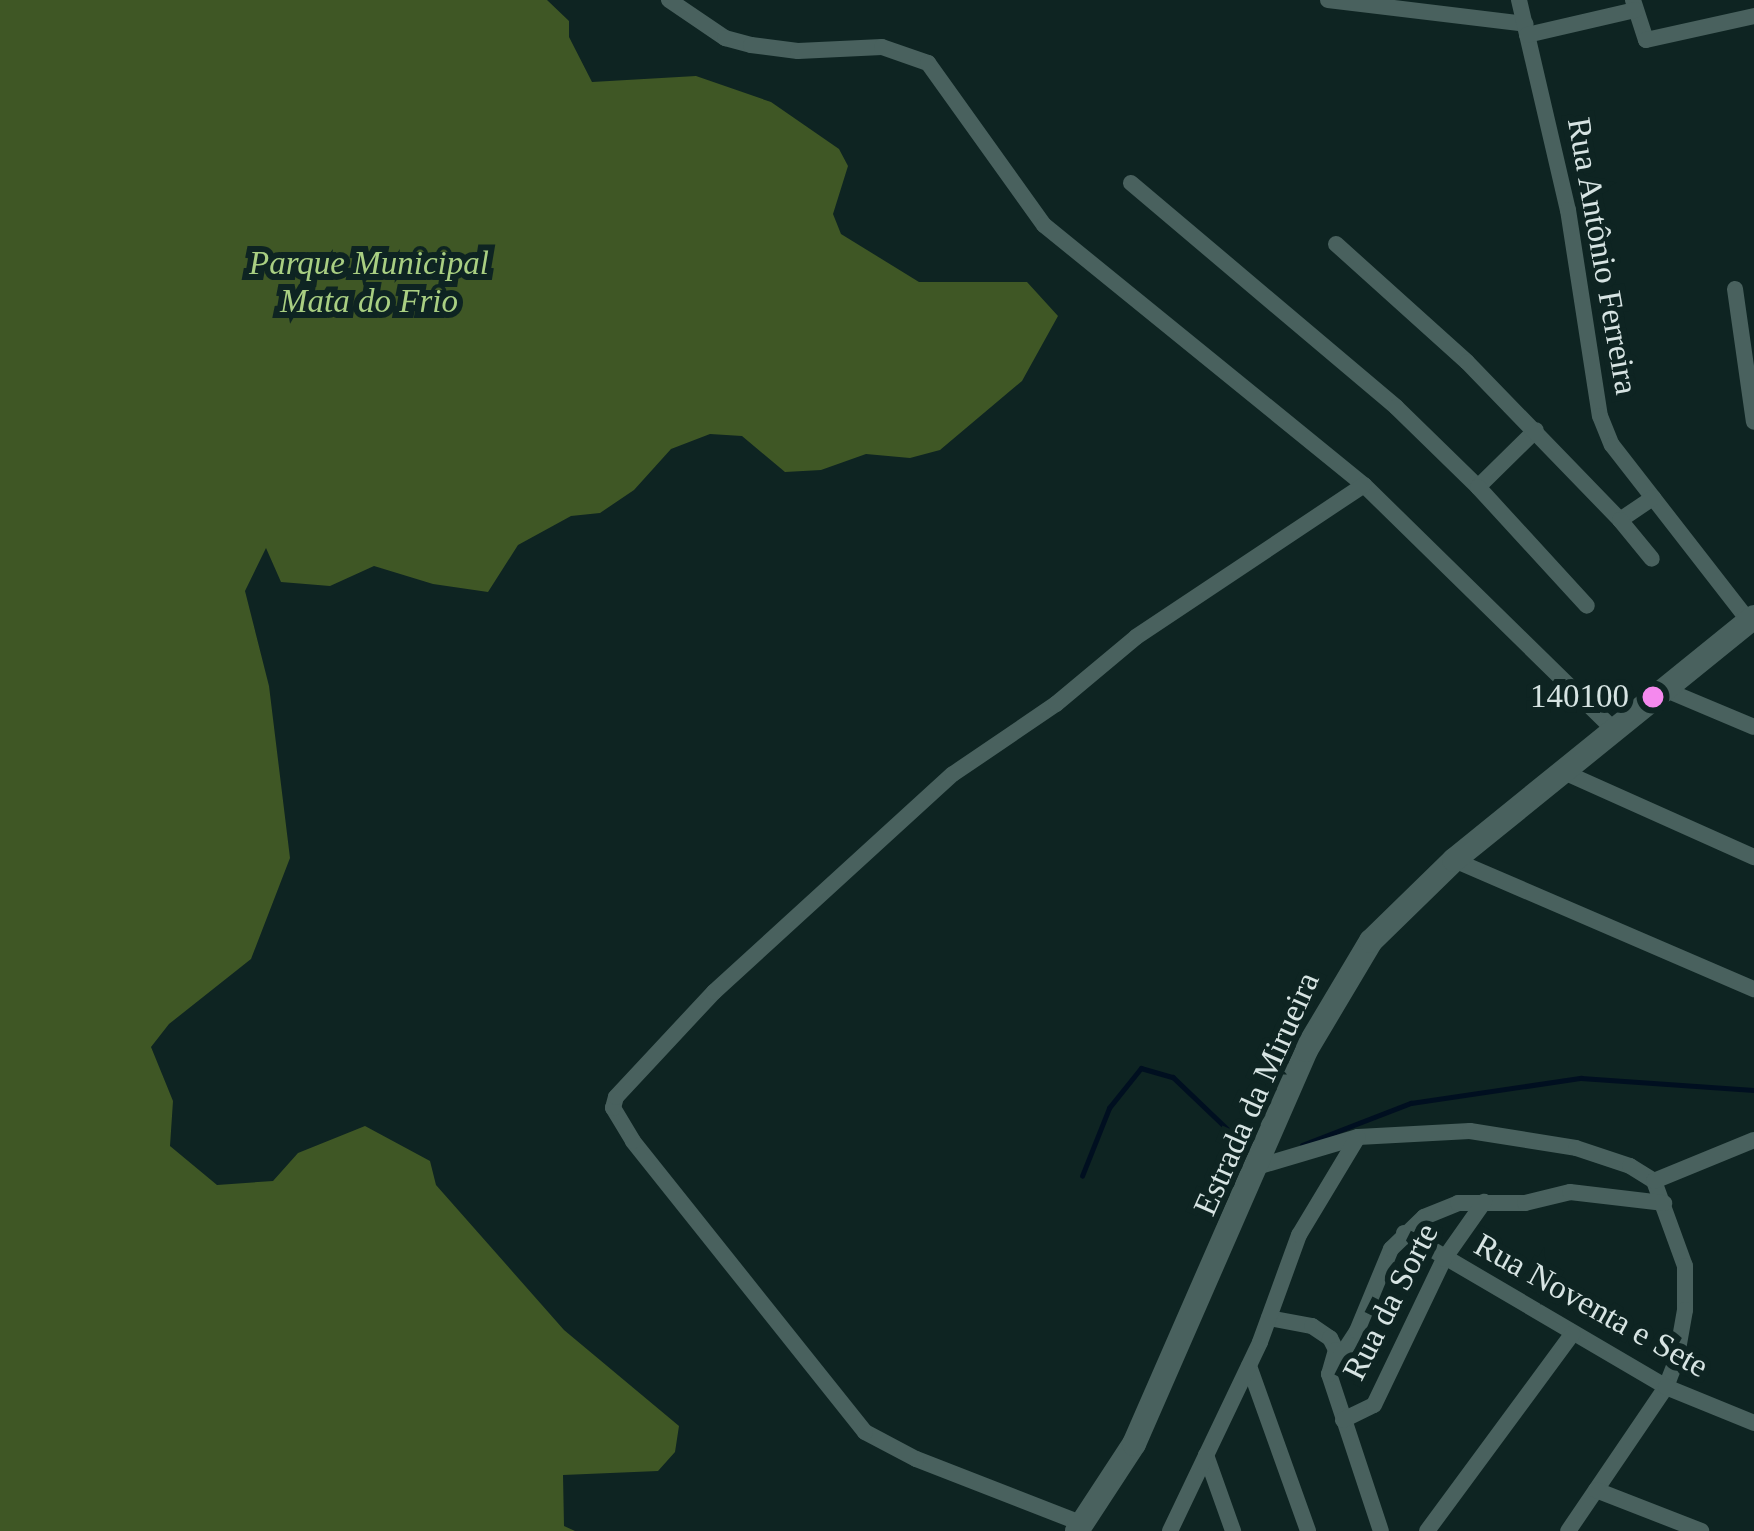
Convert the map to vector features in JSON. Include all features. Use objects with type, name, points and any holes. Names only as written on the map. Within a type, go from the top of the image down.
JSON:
[{"type":"main road","name":"Estrada da Mirueira","points":[[1080,1527],[1134,1444],[1260,1166],[1306,1050],[1346,976],[1397,910],[1752,619]]},
{"type":"street","points":[[669,0],[725,38],[751,45],[797,51],[882,46],[928,63],[1000,171],[1044,225],[1364,485],[1616,732]]},
{"type":"street","points":[[1328,0],[1527,29],[1634,5],[1646,40],[1754,16]]},
{"type":"street","name":"Rua Antônio Ferreira","points":[[1519,0],[1573,234],[1600,416],[1612,446],[1752,619]]},
{"type":"street","points":[[1131,183],[1396,407],[1478,487],[1587,606]]},
{"type":"street","points":[[1336,244],[1536,430],[1652,560]]},
{"type":"street","points":[[1735,289],[1749,357],[1754,422]]},
{"type":"street","points":[[1478,487],[1536,430]]},
{"type":"street","points":[[1080,1527],[916,1459],[865,1432],[633,1141],[613,1108],[616,1097],[714,992],[953,774],[1056,704],[1136,637],[1364,485]]},
{"type":"street","points":[[1620,520],[1653,498]]},
{"type":"street","points":[[1666,690],[1754,727]]},
{"type":"street","points":[[1566,773],[1754,857]]},
{"type":"street","points":[[1454,860],[1754,989]]},
{"type":"street","points":[[1260,1166],[1358,1137],[1422,1130],[1515,1136],[1606,1156],[1654,1181],[1687,1286],[1676,1361],[1666,1387],[1568,1531]]},
{"type":"street","points":[[1170,1531],[1249,1366],[1299,1235],[1358,1137]]},
{"type":"street","points":[[1654,1181],[1754,1140]]},
{"type":"street","points":[[1329,1373],[1357,1330],[1391,1249],[1404,1233],[1442,1209],[1484,1202],[1525,1203],[1570,1192],[1664,1203]]},
{"type":"street","name":"Rua da Sorte","points":[[1343,1420],[1374,1405],[1444,1258],[1484,1202]]},
{"type":"street","name":"Rua Noventa e Sete","points":[[1404,1233],[1666,1387],[1754,1423]]},
{"type":"street","points":[[1269,1318],[1312,1326],[1330,1338],[1336,1350],[1329,1373],[1381,1531]]},
{"type":"street","points":[[1427,1531],[1572,1334]]},
{"type":"street","points":[[1249,1366],[1308,1531]]},
{"type":"street","points":[[1206,1455],[1233,1531]]},
{"type":"street","points":[[1596,1490],[1701,1531]]},
{"type":"green space","name":"Parque Municipal Mata do Frio","points":[[0,0],[547,0],[569,21],[569,37],[592,82],[696,76],[771,102],[839,149],[848,166],[833,214],[841,234],[919,282],[1027,282],[1058,316],[1022,381],[940,450],[910,458],[866,454],[821,470],[785,472],[742,436],[710,434],[671,449],[634,490],[600,513],[571,516],[518,545],[488,592],[433,584],[374,566],[330,586],[281,582],[266,548],[245,591],[269,686],[290,858],[251,959],[169,1024],[151,1047],[173,1101],[170,1146],[217,1185],[273,1181],[298,1153],[365,1126],[430,1161],[436,1185],[564,1330],[679,1426],[675,1452],[658,1471],[563,1475],[564,1526],[575,1531],[0,1531]]},
{"type":"waterway","points":[[1082,1176],[1109,1108],[1141,1068],[1173,1077],[1240,1141],[1253,1143]]},
{"type":"waterway","points":[[1302,1145],[1411,1103],[1581,1078],[1754,1090]]},
{"type":"place","name":"140100","points":[[1653,697]]}]
